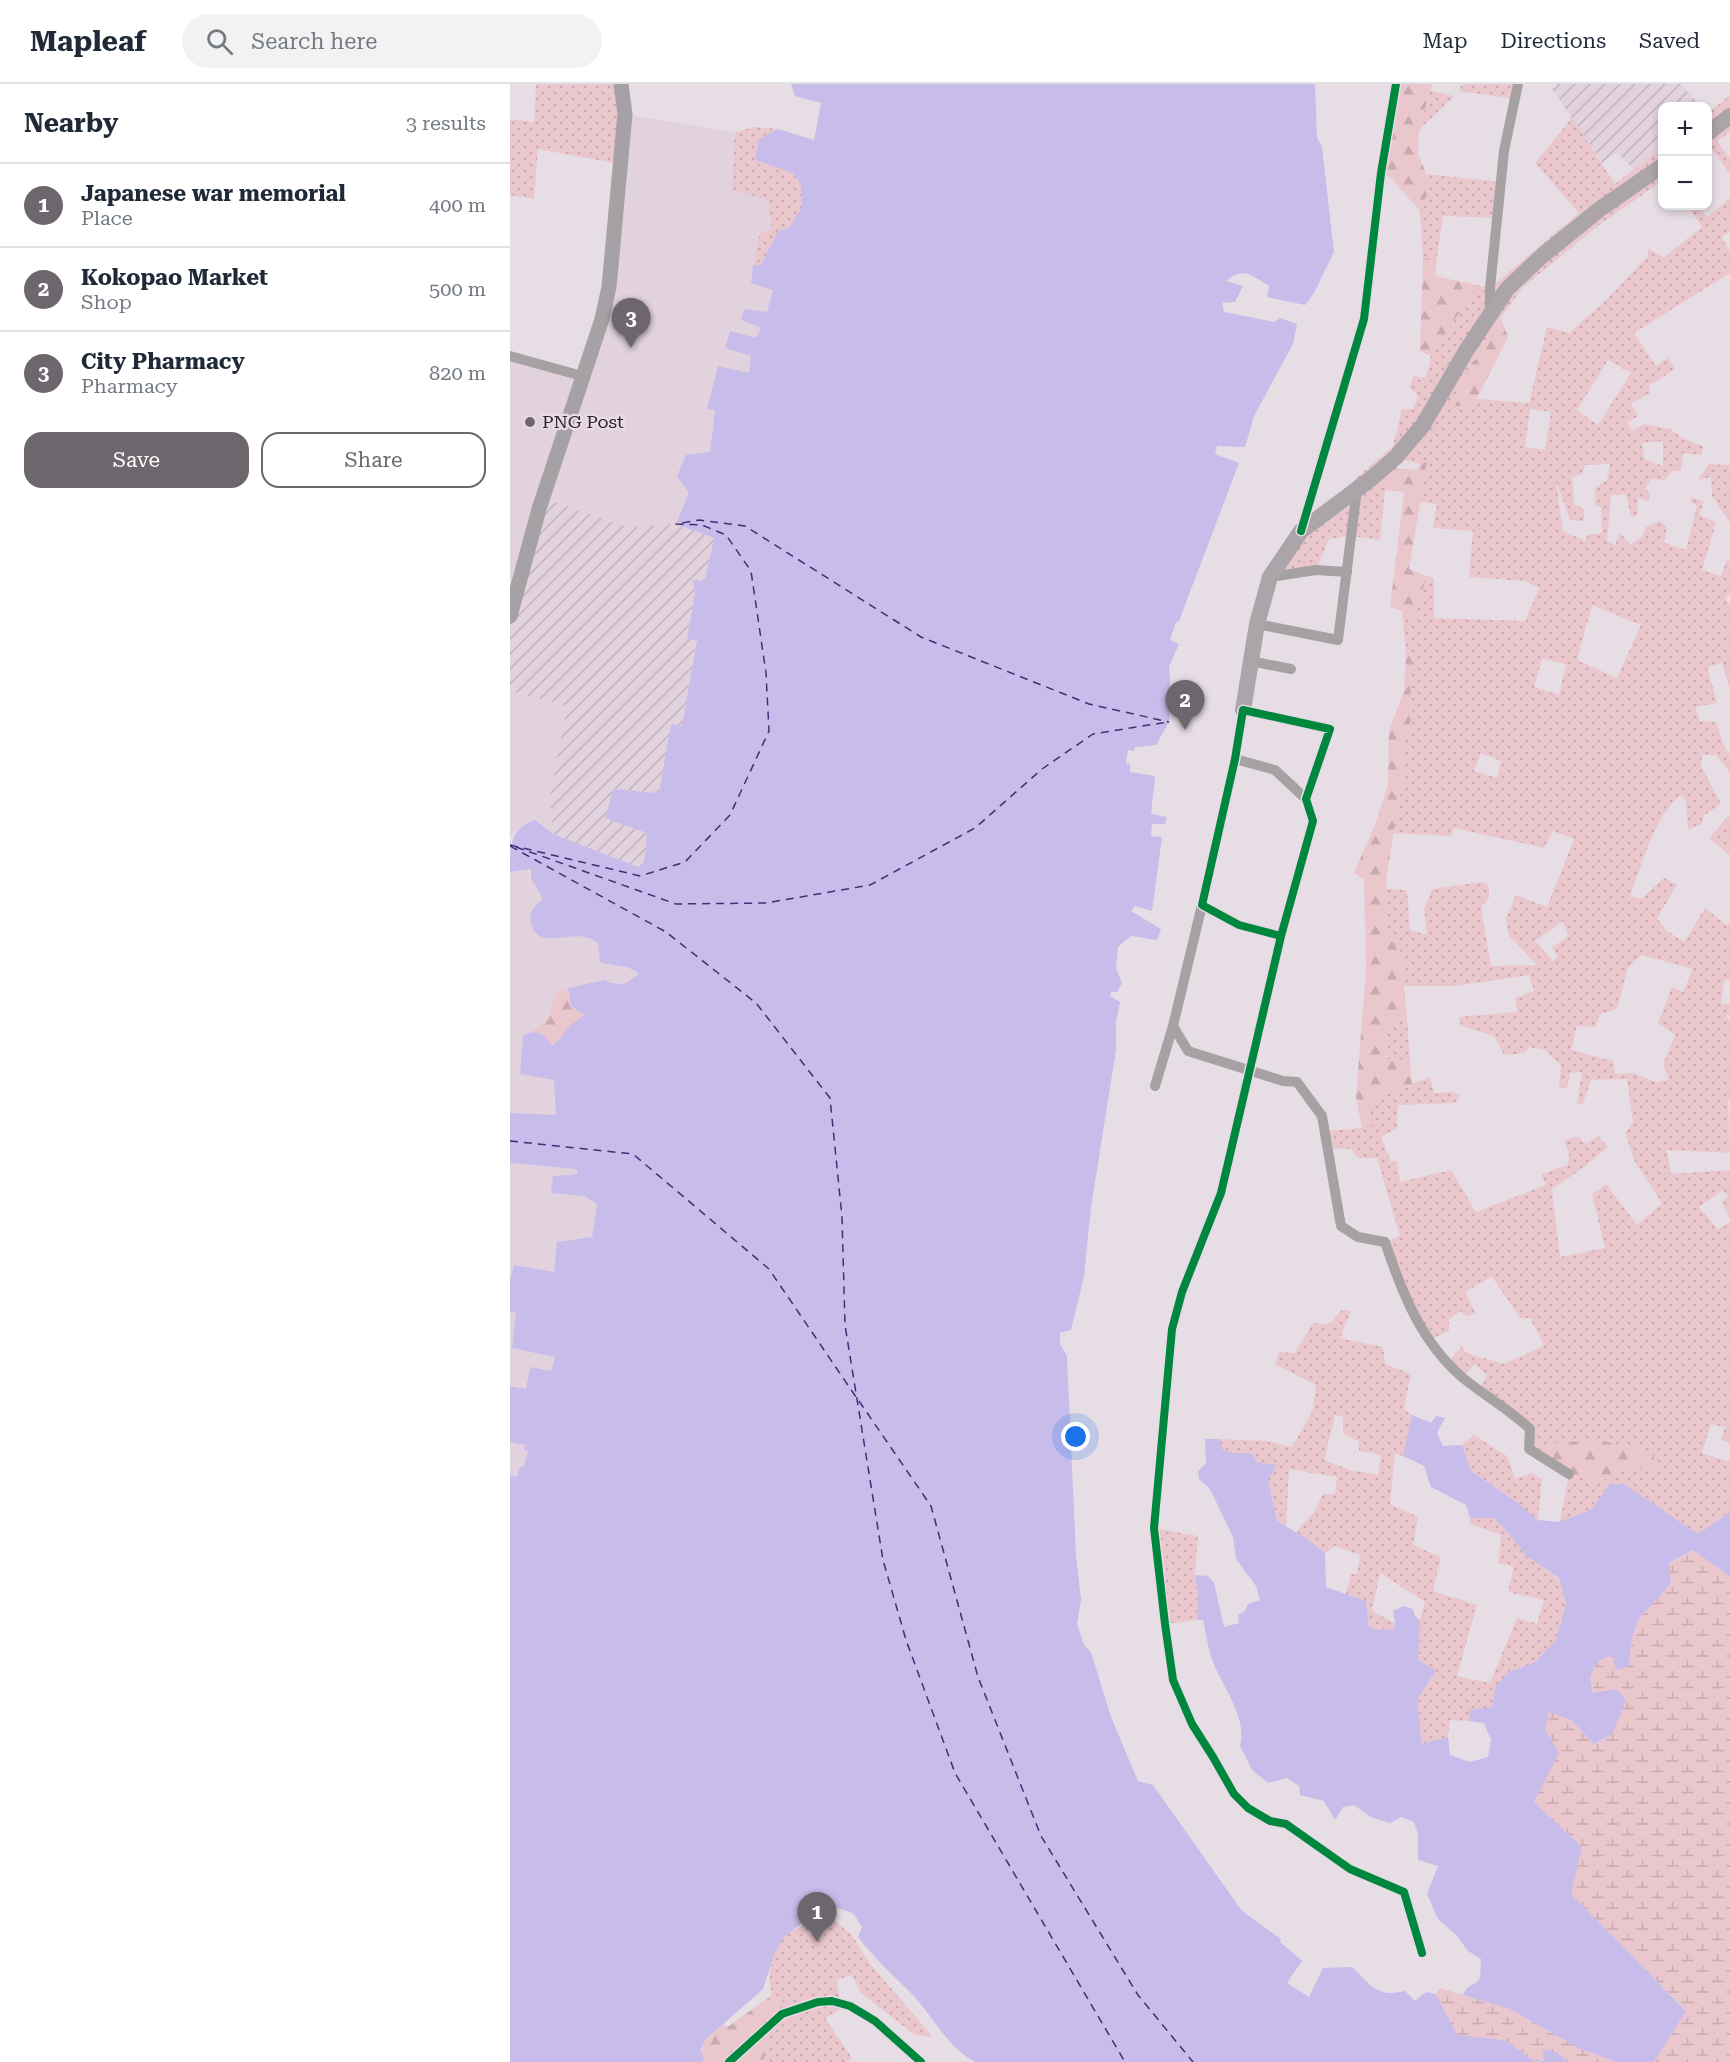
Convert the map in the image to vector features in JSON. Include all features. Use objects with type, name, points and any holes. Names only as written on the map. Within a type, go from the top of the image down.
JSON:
[{"type":"main road","points":[[510,616],[539,509],[602,320],[609,287],[625,114],[621,84]]},
{"type":"main road","points":[[1712,129],[1730,116]]},
{"type":"main road","points":[[1243,710],[1257,624],[1270,577],[1301,531],[1396,457],[1423,425],[1490,312],[1507,289],[1543,255],[1600,209],[1658,169]]},
{"type":"street","points":[[1301,531],[1364,319],[1381,173],[1396,84]]},
{"type":"street","points":[[1490,312],[1490,288],[1504,151],[1518,84]]},
{"type":"street","points":[[510,356],[582,376]]},
{"type":"street","points":[[1257,624],[1338,640],[1357,489]]},
{"type":"street","points":[[1270,577],[1316,570],[1347,572]]},
{"type":"street","points":[[1250,661],[1291,669]]},
{"type":"street","points":[[1155,1086],[1173,1026],[1202,905],[1243,710],[1330,729],[1306,799]]},
{"type":"street","points":[[1234,759],[1275,770],[1306,799],[1313,821],[1281,936],[1221,1193],[1182,1292],[1172,1329],[1154,1528],[1173,1680],[1192,1724],[1234,1794],[1248,1808],[1270,1821],[1286,1824],[1350,1869],[1404,1892],[1422,1953]]},
{"type":"street","points":[[1202,905],[1239,925],[1281,936]]},
{"type":"street","points":[[1173,1026],[1188,1051],[1250,1071],[1297,1082],[1322,1116],[1341,1227],[1358,1237],[1384,1242],[1402,1292],[1417,1322],[1430,1340],[1463,1377],[1514,1414],[1530,1429],[1528,1449],[1569,1474]]},
{"type":"street","points":[[729,2062],[782,2014],[818,2002],[832,2001],[850,2006],[875,2021],[921,2062]]},
{"type":"shaded area","points":[[791,84],[1315,84],[1317,138],[1322,147],[1334,252],[1314,293],[1305,305],[1267,297],[1269,286],[1248,274],[1238,274],[1226,281],[1243,286],[1235,302],[1222,303],[1224,312],[1274,322],[1280,318],[1297,324],[1293,344],[1254,416],[1245,447],[1217,446],[1215,454],[1239,463],[1170,640],[1179,644],[1169,667],[1171,698],[1169,722],[1156,745],[1135,747],[1134,751],[1128,750],[1126,763],[1130,764],[1130,772],[1155,776],[1151,814],[1167,817],[1165,824],[1152,824],[1151,836],[1162,837],[1152,911],[1135,906],[1131,911],[1161,929],[1157,940],[1131,936],[1118,947],[1116,968],[1122,983],[1117,992],[1111,992],[1110,996],[1120,1002],[1116,1022],[1116,1050],[1091,1207],[1084,1276],[1071,1330],[1060,1333],[1060,1344],[1067,1356],[1076,1555],[1081,1600],[1077,1624],[1084,1645],[1091,1652],[1111,1717],[1138,1781],[1153,1785],[1242,1911],[1281,1939],[1280,1942],[1302,1961],[1287,1983],[1309,1997],[1323,1968],[1352,1967],[1369,1984],[1380,1991],[1395,1993],[1405,1991],[1415,2001],[1426,1992],[1436,1994],[1457,2035],[1504,2040],[1536,2062],[975,2062],[948,2040],[920,2003],[864,1945],[858,1937],[862,1927],[853,1913],[834,1907],[810,1917],[785,1936],[775,1952],[763,1989],[705,2040],[701,2049],[703,2062],[510,2062],[510,1475],[517,1477],[520,1467],[524,1467],[528,1451],[524,1450],[525,1445],[510,1442],[510,1386],[526,1389],[530,1367],[551,1371],[555,1357],[512,1348],[516,1313],[510,1312],[510,1280],[514,1265],[554,1272],[557,1242],[592,1237],[597,1204],[584,1196],[551,1193],[553,1176],[578,1174],[576,1169],[510,1163],[510,1113],[556,1115],[554,1080],[520,1074],[523,1035],[533,1032],[542,1034],[553,1046],[573,1023],[585,1015],[571,1006],[568,988],[604,980],[624,984],[639,974],[625,967],[600,962],[598,943],[592,939],[579,936],[547,938],[538,935],[532,927],[530,918],[535,906],[543,899],[531,878],[531,869],[510,872],[510,853],[516,833],[535,820],[553,834],[638,867],[644,862],[647,837],[644,832],[605,818],[613,789],[659,793],[671,724],[682,726],[697,640],[687,639],[695,593],[693,580],[705,581],[714,538],[676,524],[689,493],[677,476],[686,455],[710,452],[715,410],[707,409],[718,366],[749,373],[751,356],[725,348],[730,331],[756,338],[761,328],[741,320],[744,309],[767,312],[773,290],[751,283],[753,265],[761,265],[778,231],[789,228],[802,207],[801,185],[793,173],[755,160],[759,139],[778,129],[814,140],[821,103],[795,96]]},
{"type":"shaded area","points":[[1558,84],[1680,84],[1697,102],[1658,102],[1658,150],[1634,170],[1617,152],[1602,163],[1552,89]]},
{"type":"shaded area","points":[[625,114],[735,132],[732,190],[769,199],[771,226],[766,232],[760,232],[751,282],[774,290],[767,312],[744,309],[741,320],[761,328],[756,339],[725,348],[751,356],[749,374],[719,366],[708,409],[715,409],[710,452],[676,524],[628,527],[543,498],[510,616],[510,356],[581,376],[602,319]]},
{"type":"shaded area","points":[[543,498],[628,527],[676,524],[714,538],[705,581],[693,580],[695,593],[687,639],[697,639],[682,727],[671,725],[659,793],[613,789],[605,818],[644,832],[647,837],[644,862],[638,867],[553,834],[550,794],[567,706],[510,691],[510,616]]},
{"type":"shaded area","points":[[510,691],[567,706],[550,794],[553,834],[548,830],[514,831],[510,837]]},
{"type":"shaded area","points":[[532,869],[531,878],[543,899],[533,907],[545,938],[582,935],[591,937],[598,943],[608,965],[624,965],[632,968],[639,975],[624,984],[604,980],[568,988],[557,993],[549,1017],[533,1032],[523,1035],[554,1080],[556,1116],[510,1113],[510,872]]},
{"type":"shaded area","points":[[510,1163],[576,1169],[579,1174],[553,1176],[597,1204],[592,1237],[555,1273],[514,1265],[510,1280]]},
{"type":"shaded area","points":[[510,1312],[517,1313],[555,1356],[551,1371],[526,1389],[510,1386]]},
{"type":"shaded area","points":[[1412,1415],[1431,1423],[1436,1416],[1445,1418],[1437,1433],[1443,1446],[1462,1445],[1471,1471],[1518,1503],[1538,1520],[1560,1522],[1592,1509],[1609,1485],[1624,1484],[1698,1534],[1730,1512],[1730,1577],[1693,1550],[1669,1563],[1671,1583],[1639,1619],[1631,1640],[1629,1667],[1616,1670],[1612,1655],[1598,1661],[1590,1677],[1593,1693],[1616,1689],[1626,1700],[1612,1734],[1594,1744],[1571,1720],[1549,1712],[1545,1729],[1559,1753],[1534,1802],[1582,1847],[1571,1894],[1686,2011],[1654,2062],[1617,2062],[1580,2049],[1510,2009],[1463,1995],[1479,1979],[1481,1959],[1468,1951],[1457,1936],[1438,1919],[1427,1894],[1438,1866],[1418,1860],[1418,1834],[1414,1822],[1401,1817],[1390,1823],[1371,1817],[1354,1805],[1343,1807],[1335,1820],[1324,1801],[1300,1795],[1299,1786],[1287,1778],[1268,1783],[1252,1770],[1240,1746],[1242,1736],[1238,1714],[1213,1662],[1203,1620],[1197,1620],[1198,1594],[1195,1575],[1208,1576],[1214,1583],[1224,1627],[1239,1623],[1238,1615],[1245,1611],[1248,1604],[1260,1600],[1256,1586],[1236,1559],[1233,1537],[1210,1489],[1199,1479],[1198,1471],[1206,1463],[1205,1439],[1219,1439],[1223,1450],[1234,1453],[1252,1453],[1256,1462],[1277,1465],[1268,1480],[1277,1521],[1306,1538],[1325,1553],[1326,1587],[1366,1601],[1369,1629],[1393,1630],[1395,1623],[1393,1611],[1404,1606],[1413,1609],[1415,1616],[1420,1620],[1418,1660],[1436,1671],[1417,1700],[1422,1744],[1448,1737],[1450,1755],[1470,1762],[1488,1757],[1491,1740],[1484,1723],[1469,1721],[1469,1710],[1492,1707],[1496,1685],[1509,1672],[1535,1662],[1556,1640],[1566,1604],[1559,1578],[1526,1556],[1507,1531],[1493,1518],[1470,1518],[1466,1505],[1431,1487],[1424,1466],[1403,1456]]},
{"type":"shaded area","points":[[510,1442],[526,1445],[528,1450],[524,1468],[517,1477],[510,1475]]},
{"type":"shaded area","points":[[1543,2050],[1557,2053],[1568,2062],[1536,2062],[1544,2060]]},
{"type":"green space","points":[[536,84],[621,84],[620,164],[538,149],[534,199],[510,195],[510,119],[534,122]]},
{"type":"green space","points":[[1396,84],[1432,84],[1419,130],[1418,154],[1431,185],[1420,211],[1391,178],[1381,173]]},
{"type":"green space","points":[[1462,84],[1518,84],[1515,99],[1459,91]]},
{"type":"green space","points":[[1430,91],[1454,96],[1419,130]]},
{"type":"green space","points":[[1730,95],[1730,132],[1717,141],[1730,159],[1730,174],[1712,150],[1712,110]]},
{"type":"green space","points":[[1572,118],[1615,184],[1658,150],[1658,184],[1599,225],[1522,288],[1490,333],[1450,406],[1473,406],[1477,399],[1529,403],[1547,327],[1569,333],[1604,302],[1648,256],[1648,249],[1664,257],[1702,227],[1691,210],[1702,210],[1707,217],[1730,198],[1730,231],[1721,237],[1730,251],[1730,273],[1634,333],[1656,366],[1668,358],[1675,369],[1649,386],[1650,393],[1631,404],[1638,416],[1627,423],[1633,431],[1644,424],[1670,429],[1684,439],[1703,446],[1702,455],[1683,453],[1681,470],[1673,471],[1664,480],[1651,479],[1645,489],[1650,492],[1649,501],[1638,498],[1637,516],[1631,517],[1626,494],[1611,495],[1607,541],[1615,545],[1620,532],[1630,545],[1642,537],[1646,527],[1660,521],[1667,527],[1664,543],[1686,550],[1697,506],[1690,502],[1691,497],[1704,502],[1699,515],[1716,522],[1702,570],[1721,576],[1727,560],[1730,561],[1730,593],[1725,598],[1730,605],[1730,690],[1722,663],[1707,667],[1717,703],[1695,707],[1700,721],[1716,722],[1725,749],[1730,754],[1730,773],[1716,755],[1702,755],[1701,766],[1721,804],[1703,816],[1702,824],[1688,830],[1686,802],[1681,795],[1671,805],[1656,828],[1630,896],[1641,899],[1664,878],[1677,885],[1657,918],[1666,930],[1684,942],[1705,908],[1726,925],[1730,922],[1730,979],[1724,980],[1721,1004],[1730,1005],[1730,1015],[1726,1015],[1730,1022],[1730,1099],[1728,1100],[1730,1153],[1667,1150],[1671,1174],[1730,1170],[1730,1219],[1722,1202],[1728,1197],[1723,1190],[1699,1207],[1718,1229],[1730,1222],[1730,1443],[1721,1440],[1725,1427],[1711,1424],[1702,1453],[1729,1462],[1730,1459],[1730,1512],[1698,1534],[1623,1484],[1609,1485],[1592,1509],[1560,1522],[1569,1474],[1597,1482],[1637,1466],[1654,1470],[1653,1452],[1599,1440],[1542,1457],[1529,1449],[1530,1429],[1479,1389],[1487,1375],[1475,1364],[1463,1377],[1448,1362],[1462,1346],[1466,1353],[1503,1364],[1544,1346],[1530,1318],[1520,1318],[1492,1277],[1465,1292],[1476,1314],[1467,1316],[1461,1311],[1449,1319],[1449,1331],[1430,1340],[1385,1242],[1400,1236],[1377,1158],[1358,1158],[1351,1149],[1326,1148],[1325,1131],[1362,1128],[1361,1123],[1373,1125],[1373,1099],[1430,1077],[1434,1093],[1453,1092],[1460,1096],[1455,1103],[1398,1105],[1397,1128],[1381,1137],[1391,1161],[1397,1162],[1400,1182],[1451,1170],[1476,1212],[1546,1185],[1541,1174],[1568,1165],[1569,1154],[1564,1140],[1578,1137],[1586,1144],[1598,1136],[1608,1147],[1586,1166],[1552,1189],[1560,1257],[1605,1248],[1592,1194],[1606,1184],[1637,1225],[1662,1203],[1635,1162],[1625,1133],[1633,1123],[1627,1079],[1591,1080],[1583,1103],[1577,1105],[1582,1072],[1570,1073],[1567,1088],[1559,1088],[1561,1065],[1546,1050],[1529,1047],[1525,1053],[1504,1055],[1494,1036],[1461,1026],[1459,1017],[1517,1012],[1515,998],[1534,991],[1529,975],[1455,986],[1404,986],[1401,952],[1386,934],[1387,889],[1407,890],[1410,930],[1427,935],[1424,909],[1432,889],[1481,882],[1489,886],[1489,898],[1481,907],[1491,966],[1537,965],[1509,936],[1506,918],[1516,895],[1547,907],[1574,839],[1553,831],[1544,848],[1454,828],[1451,836],[1393,833],[1405,766],[1403,748],[1413,713],[1410,704],[1413,657],[1406,654],[1402,611],[1413,619],[1427,576],[1434,578],[1434,618],[1525,621],[1539,588],[1525,581],[1469,577],[1473,531],[1433,528],[1437,504],[1420,502],[1427,463],[1420,464],[1404,460],[1383,480],[1385,490],[1380,540],[1352,536],[1329,539],[1316,570],[1270,577],[1301,531],[1357,488],[1353,481],[1393,446],[1402,409],[1413,409],[1418,396],[1410,388],[1413,376],[1426,378],[1431,356],[1477,285],[1490,288],[1579,213],[1535,163]],"holes":[[[1608,360],[1631,373],[1598,425],[1577,410]],[[1530,409],[1551,412],[1545,450],[1525,447]],[[1663,441],[1663,466],[1644,459],[1642,443]],[[1610,464],[1607,480],[1595,488],[1595,505],[1601,508],[1602,533],[1587,535],[1586,541],[1563,531],[1556,481],[1570,520],[1584,521],[1584,509],[1574,504],[1572,477],[1582,474],[1585,465]],[[1592,605],[1641,625],[1617,678],[1577,660]],[[1542,659],[1566,664],[1559,695],[1534,687]],[[1481,753],[1501,761],[1497,778],[1474,771]],[[1563,921],[1568,936],[1552,948],[1558,957],[1553,961],[1535,941]],[[1641,955],[1693,969],[1683,992],[1672,987],[1658,1023],[1675,1035],[1663,1064],[1669,1080],[1656,1082],[1634,1073],[1615,1074],[1613,1061],[1571,1050],[1577,1026],[1595,1027],[1600,1014],[1617,1009],[1628,968]]]},
{"type":"green space","points":[[755,127],[778,129],[759,139],[755,160],[793,173],[801,185],[802,207],[789,228],[778,231],[761,266],[753,265],[760,232],[766,232],[771,226],[769,200],[732,190],[735,132]]},
{"type":"green space","points":[[1427,174],[1501,182],[1497,218],[1443,216],[1437,257],[1423,259],[1420,211],[1431,185]]},
{"type":"green space","points":[[1437,257],[1435,276],[1477,285],[1431,356],[1420,351],[1423,259]]},
{"type":"green space","points":[[1501,318],[1508,337],[1473,406],[1449,406],[1490,333]]},
{"type":"green space","points":[[1427,462],[1409,569],[1427,576],[1413,620],[1402,611],[1390,607],[1404,492],[1385,490],[1382,480],[1395,468],[1417,470],[1420,464]]},
{"type":"green space","points":[[1709,464],[1730,465],[1730,523],[1712,496],[1711,477],[1698,480]]},
{"type":"green space","points":[[1406,654],[1413,657],[1410,704],[1413,713],[1403,748],[1405,766],[1387,873],[1386,934],[1401,952],[1407,1018],[1383,1030],[1385,1059],[1410,1060],[1412,1084],[1373,1099],[1373,1125],[1361,1123],[1356,1098],[1366,969],[1364,879],[1354,873],[1377,820],[1388,784],[1389,730],[1404,691]]},
{"type":"green space","points":[[1730,814],[1730,856],[1709,838]]},
{"type":"green space","points":[[568,988],[571,1006],[585,1015],[573,1023],[553,1047],[542,1034],[533,1032],[549,1017],[556,993]]},
{"type":"green space","points":[[1407,1018],[1410,1060],[1385,1059],[1383,1030]]},
{"type":"green space","points":[[1342,1310],[1351,1310],[1340,1338],[1383,1347],[1385,1364],[1411,1374],[1404,1409],[1412,1415],[1403,1456],[1395,1453],[1390,1504],[1418,1517],[1413,1545],[1441,1557],[1433,1591],[1477,1605],[1457,1676],[1490,1683],[1517,1618],[1537,1624],[1544,1600],[1508,1592],[1514,1567],[1498,1563],[1501,1535],[1470,1524],[1470,1518],[1492,1518],[1507,1531],[1526,1556],[1559,1579],[1566,1604],[1556,1640],[1535,1662],[1509,1672],[1493,1707],[1469,1710],[1469,1721],[1450,1720],[1448,1737],[1422,1744],[1417,1700],[1436,1672],[1418,1660],[1420,1620],[1425,1602],[1380,1573],[1372,1611],[1395,1623],[1393,1630],[1369,1629],[1366,1601],[1346,1594],[1351,1574],[1357,1574],[1360,1555],[1335,1546],[1325,1553],[1296,1532],[1315,1511],[1323,1494],[1335,1494],[1337,1477],[1289,1469],[1286,1526],[1277,1521],[1268,1480],[1252,1453],[1222,1450],[1219,1439],[1266,1441],[1292,1447],[1313,1410],[1316,1385],[1275,1364],[1279,1352],[1295,1353],[1313,1323],[1329,1324]],"holes":[[[1335,1415],[1343,1417],[1343,1434],[1359,1441],[1359,1451],[1381,1455],[1378,1475],[1350,1470],[1324,1460]]]},
{"type":"green space","points":[[1474,1435],[1507,1456],[1515,1479],[1531,1473],[1542,1479],[1538,1520],[1518,1503],[1471,1471],[1462,1445]]},
{"type":"green space","points":[[1599,1440],[1653,1452],[1655,1470],[1637,1466],[1597,1482],[1569,1474],[1542,1458],[1555,1443]]},
{"type":"green space","points":[[1154,1528],[1198,1536],[1195,1575],[1198,1594],[1197,1620],[1165,1624]]},
{"type":"green space","points":[[1693,1550],[1730,1577],[1730,2062],[1654,2062],[1686,2010],[1570,1894],[1582,1847],[1534,1802],[1558,1753],[1545,1729],[1549,1712],[1571,1720],[1594,1744],[1594,1693],[1590,1677],[1598,1661],[1613,1655],[1629,1666],[1631,1640],[1639,1619],[1671,1583],[1669,1564]]},
{"type":"green space","points":[[827,1915],[851,1934],[871,1965],[933,2037],[915,2035],[861,1993],[852,1975],[836,1980],[842,2009],[825,2018],[852,2058],[847,2062],[764,2062],[767,2038],[785,2022],[781,2004],[783,1997],[772,1995],[771,1988],[771,1964],[776,1949],[787,1934]]},
{"type":"green space","points":[[1440,1988],[1510,2009],[1580,2049],[1617,2062],[1568,2062],[1559,2053],[1536,2062],[1504,2040],[1457,2035],[1436,1994]]},
{"type":"green space","points":[[772,1995],[783,1997],[782,2004],[794,2003],[799,2015],[785,2022],[767,2038],[764,2062],[703,2062],[703,2044],[709,2037],[723,2025],[729,2026]]},
{"type":"ferry route","points":[[510,845],[640,876],[685,862],[730,815],[769,731],[766,673],[751,571],[726,535],[702,525],[676,524],[699,520],[745,526],[921,637],[1089,704],[1169,722]]},
{"type":"ferry route","points":[[516,847],[676,904],[766,903],[870,885],[975,828],[1042,769],[1093,734],[1168,722]]},
{"type":"ferry route","points":[[510,846],[666,932],[756,1003],[830,1098],[842,1217],[845,1325],[883,1560],[906,1640],[955,1773],[1125,2062]]},
{"type":"ferry route","points":[[510,1141],[633,1154],[769,1269],[856,1397]]},
{"type":"ferry route","points":[[859,1401],[931,1506],[978,1677],[1041,1836],[1138,1995],[1193,2062]]},
{"type":"cycle path","points":[[1301,531],[1364,319],[1381,173],[1396,84]]},
{"type":"cycle path","points":[[1281,936],[1313,821],[1306,799],[1330,729],[1243,710],[1235,759],[1202,905],[1239,925],[1281,936],[1221,1193],[1182,1292],[1172,1329],[1154,1528],[1173,1680],[1192,1724],[1234,1794],[1248,1808],[1270,1821],[1286,1824],[1350,1869],[1404,1892],[1422,1953]]},
{"type":"cycle path","points":[[729,2062],[782,2014],[818,2002],[832,2001],[850,2006],[875,2021],[921,2062]]},
{"type":"place","name":"City Pharmacy","points":[[631,348]]},
{"type":"place","name":"PNG Post","points":[[530,422]]},
{"type":"place","name":"Kokopao Market","points":[[1185,730]]},
{"type":"place","name":"Japanese war memorial","points":[[817,1942]]}]
